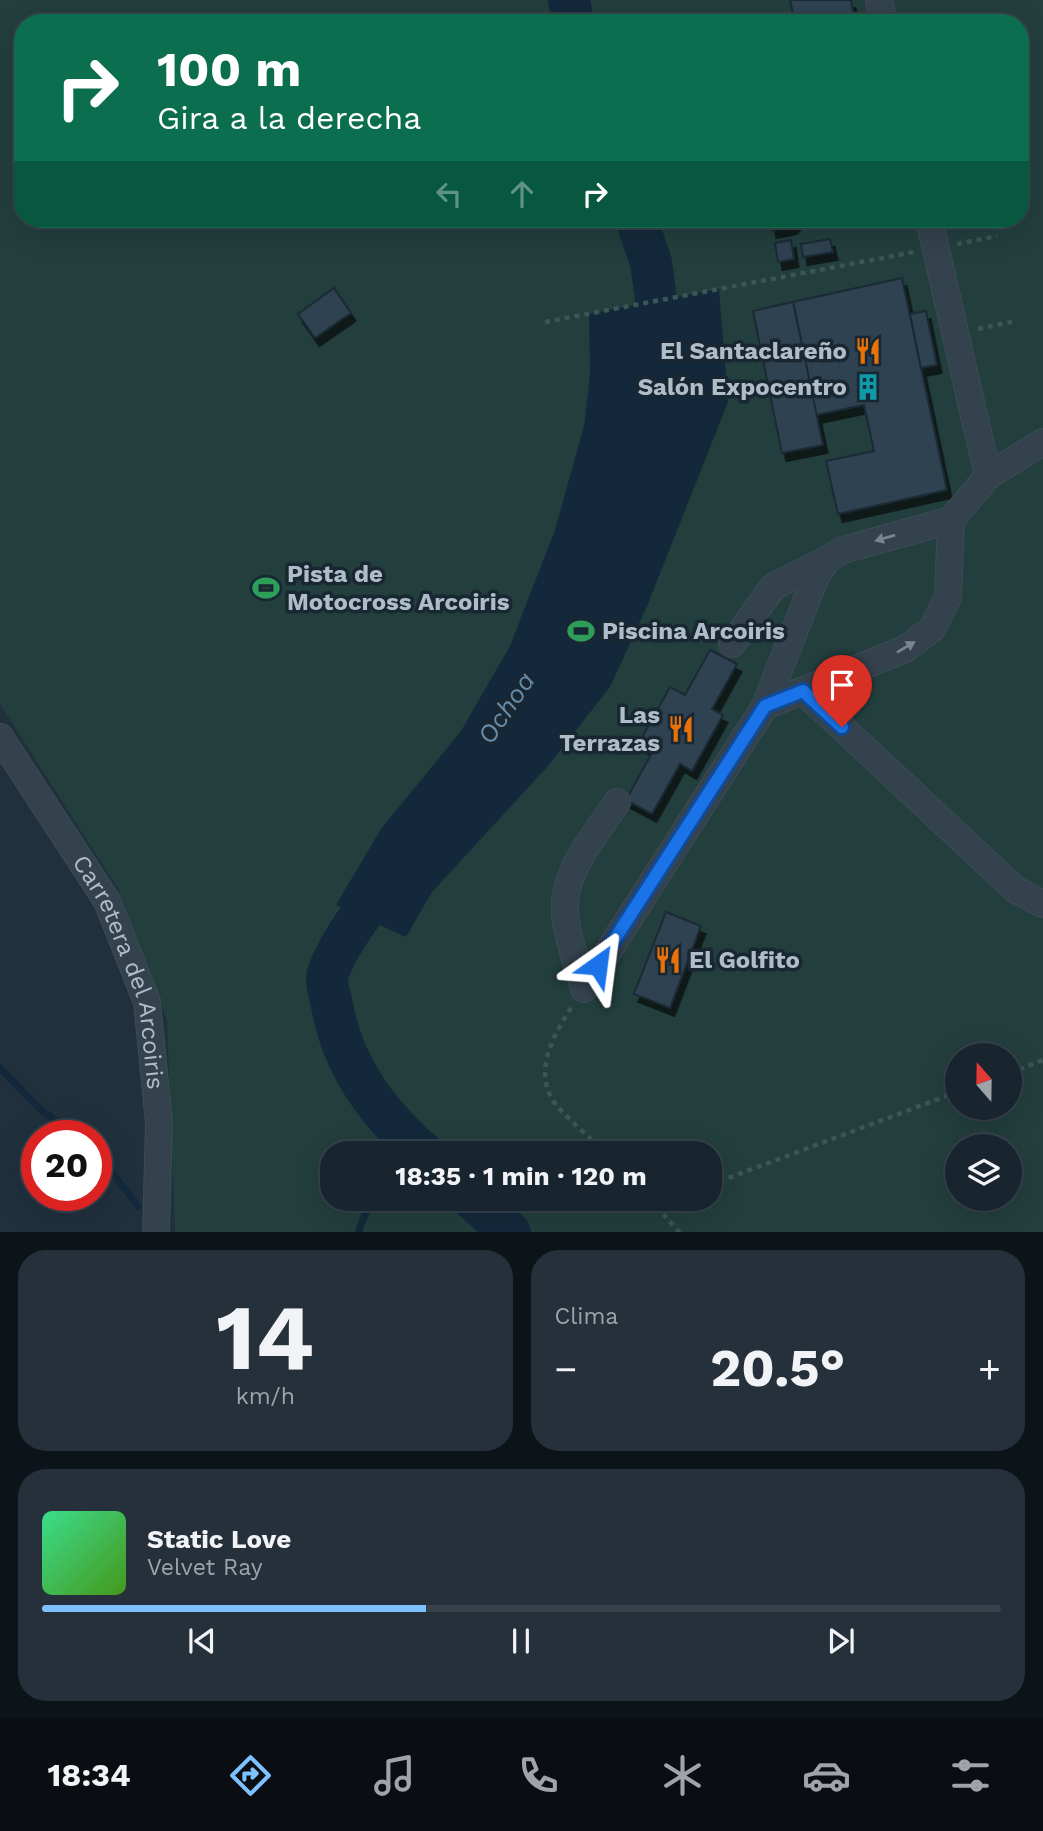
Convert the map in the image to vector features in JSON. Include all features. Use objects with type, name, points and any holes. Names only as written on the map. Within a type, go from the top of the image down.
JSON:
[{"type":"street","points":[[931,228],[988,476]]},
{"type":"street","points":[[732,644],[774,587],[843,550],[951,520],[988,476],[1043,442]]},
{"type":"street","points":[[765,706],[905,649],[932,629],[948,597],[951,520]]},
{"type":"street","points":[[584,989],[765,706],[816,576],[828,559]]},
{"type":"street","points":[[803,691],[1016,890],[1043,904]]},
{"type":"street","name":"Carretera del Arcoiris","points":[[0,737],[107,901],[147,1002],[159,1123],[156,1232]]},
{"type":"street","points":[[584,989],[565,914],[566,890],[573,869],[617,802]]},
{"type":"path","points":[[545,322],[997,236]]},
{"type":"path","points":[[955,333],[1015,321]]},
{"type":"path","points":[[584,989],[556,1032],[547,1052],[546,1079],[552,1099],[593,1141]]},
{"type":"path","points":[[1022,1068],[1043,1060]]},
{"type":"path","points":[[722,1180],[945,1097]]},
{"type":"path","points":[[661,1211],[680,1232]]},
{"type":"green space","points":[[0,0],[1043,0],[1043,1232],[175,1232],[167,1020],[118,889],[0,704]]},
{"type":"water","points":[[719,289],[728,402],[648,604],[610,687],[547,767],[432,892],[406,937],[336,905],[381,829],[461,731],[510,646],[555,530],[584,426],[590,375],[589,314]]},
{"type":"building","points":[[790,0],[851,0],[853,14],[793,14]]},
{"type":"building","points":[[830,239],[833,252],[803,257],[801,244]]},
{"type":"building","points":[[791,240],[794,259],[778,262],[775,243]]},
{"type":"building","name":"Salón Expocentro","points":[[902,278],[947,490],[838,514],[826,461],[874,451],[864,405],[816,415],[793,302]]},
{"type":"building","points":[[334,288],[351,313],[315,338],[298,314]]},
{"type":"building","points":[[793,302],[823,445],[782,453],[753,311]]},
{"type":"building","points":[[926,311],[937,365],[921,368],[910,314]]},
{"type":"building","name":"Las Terrazas","points":[[710,650],[737,664],[712,709],[723,715],[692,771],[680,764],[652,814],[626,800],[653,751],[639,743],[670,687],[685,695]]},
{"type":"building","name":"El Golfito","points":[[666,912],[701,926],[670,1008],[634,994]]},
{"type":"waterway","name":"Ochoa","points":[[569,0],[571,14]]},
{"type":"waterway","name":"Ochoa","points":[[639,228],[651,262],[664,358]]},
{"type":"waterway","name":"Ochoa","points":[[396,869],[341,945],[328,973],[327,984],[337,1027],[353,1068],[377,1105],[410,1141]]},
{"type":"waterway","points":[[0,1068],[42,1111],[55,1120]]},
{"type":"waterway","points":[[383,1141],[387,1121]]},
{"type":"waterway","points":[[112,1172],[138,1206]]},
{"type":"waterway","points":[[358,1232],[366,1211]]},
{"type":"waterway","name":"Ochoa","points":[[486,1211],[509,1232]]},
{"type":"place","name":"El Santaclareño","points":[[868,351]]},
{"type":"place","name":"Salón Expocentro","points":[[868,387]]},
{"type":"place","name":"Pista de Motocross Arcoiris","points":[[266,588]]},
{"type":"place","name":"Piscina Arcoiris","points":[[581,631]]},
{"type":"place","name":"Las Terrazas","points":[[681,729]]},
{"type":"place","name":"El Golfito","points":[[668,960]]},
{"type":"route","points":[[598,965],[765,706],[803,691],[842,727]]}]
